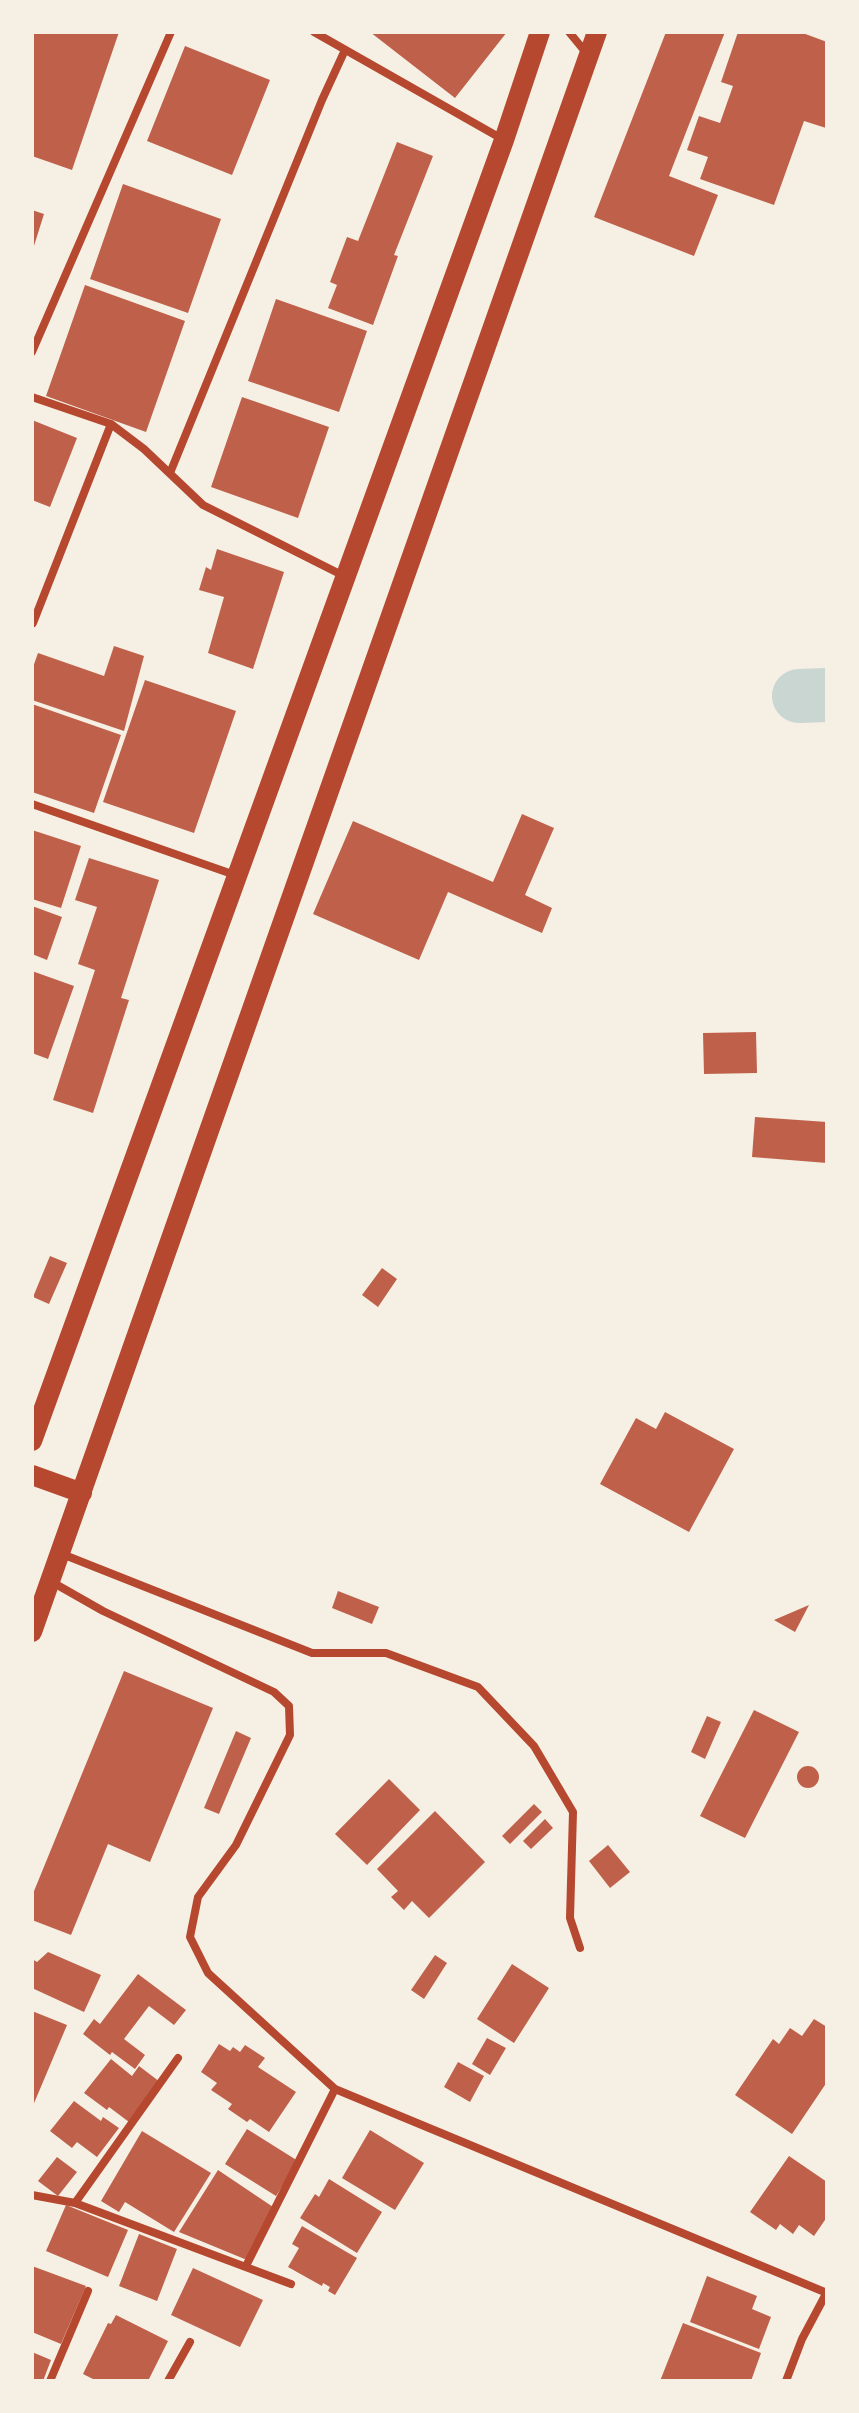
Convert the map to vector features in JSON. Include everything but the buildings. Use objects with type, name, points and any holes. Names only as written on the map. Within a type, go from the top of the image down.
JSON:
[{"type":"main road","points":[[32,1441],[504,140],[540,32]]},
{"type":"main road","points":[[32,1632],[597,32]]},
{"type":"main road","points":[[32,1475],[82,1493]]},
{"type":"main road","points":[[32,1573],[51,1582]]},
{"type":"street","points":[[32,352],[171,32]]},
{"type":"street","points":[[314,32],[504,140]]},
{"type":"street","points":[[569,32],[589,56]]},
{"type":"street","points":[[170,473],[345,50]]},
{"type":"street","points":[[32,397],[111,424],[203,505],[344,577]]},
{"type":"street","points":[[32,623],[111,424]]},
{"type":"street","points":[[32,804],[236,875]]},
{"type":"street","points":[[61,1554],[312,1653],[386,1653],[478,1687],[534,1746],[573,1812],[570,1918],[580,1948]]},
{"type":"street","points":[[51,1582],[103,1611],[274,1692],[289,1706],[290,1735],[236,1845],[198,1897],[190,1937],[208,1973],[335,2089],[827,2293],[802,2339],[786,2381]]},
{"type":"street","points":[[75,2203],[178,2058]]},
{"type":"street","points":[[246,2266],[335,2089]]},
{"type":"street","points":[[32,2195],[75,2203],[291,2284]]},
{"type":"street","points":[[51,2381],[88,2291]]},
{"type":"street","points":[[168,2381],[190,2342]]},
{"type":"waterway","points":[[799,696],[827,695]]}]
